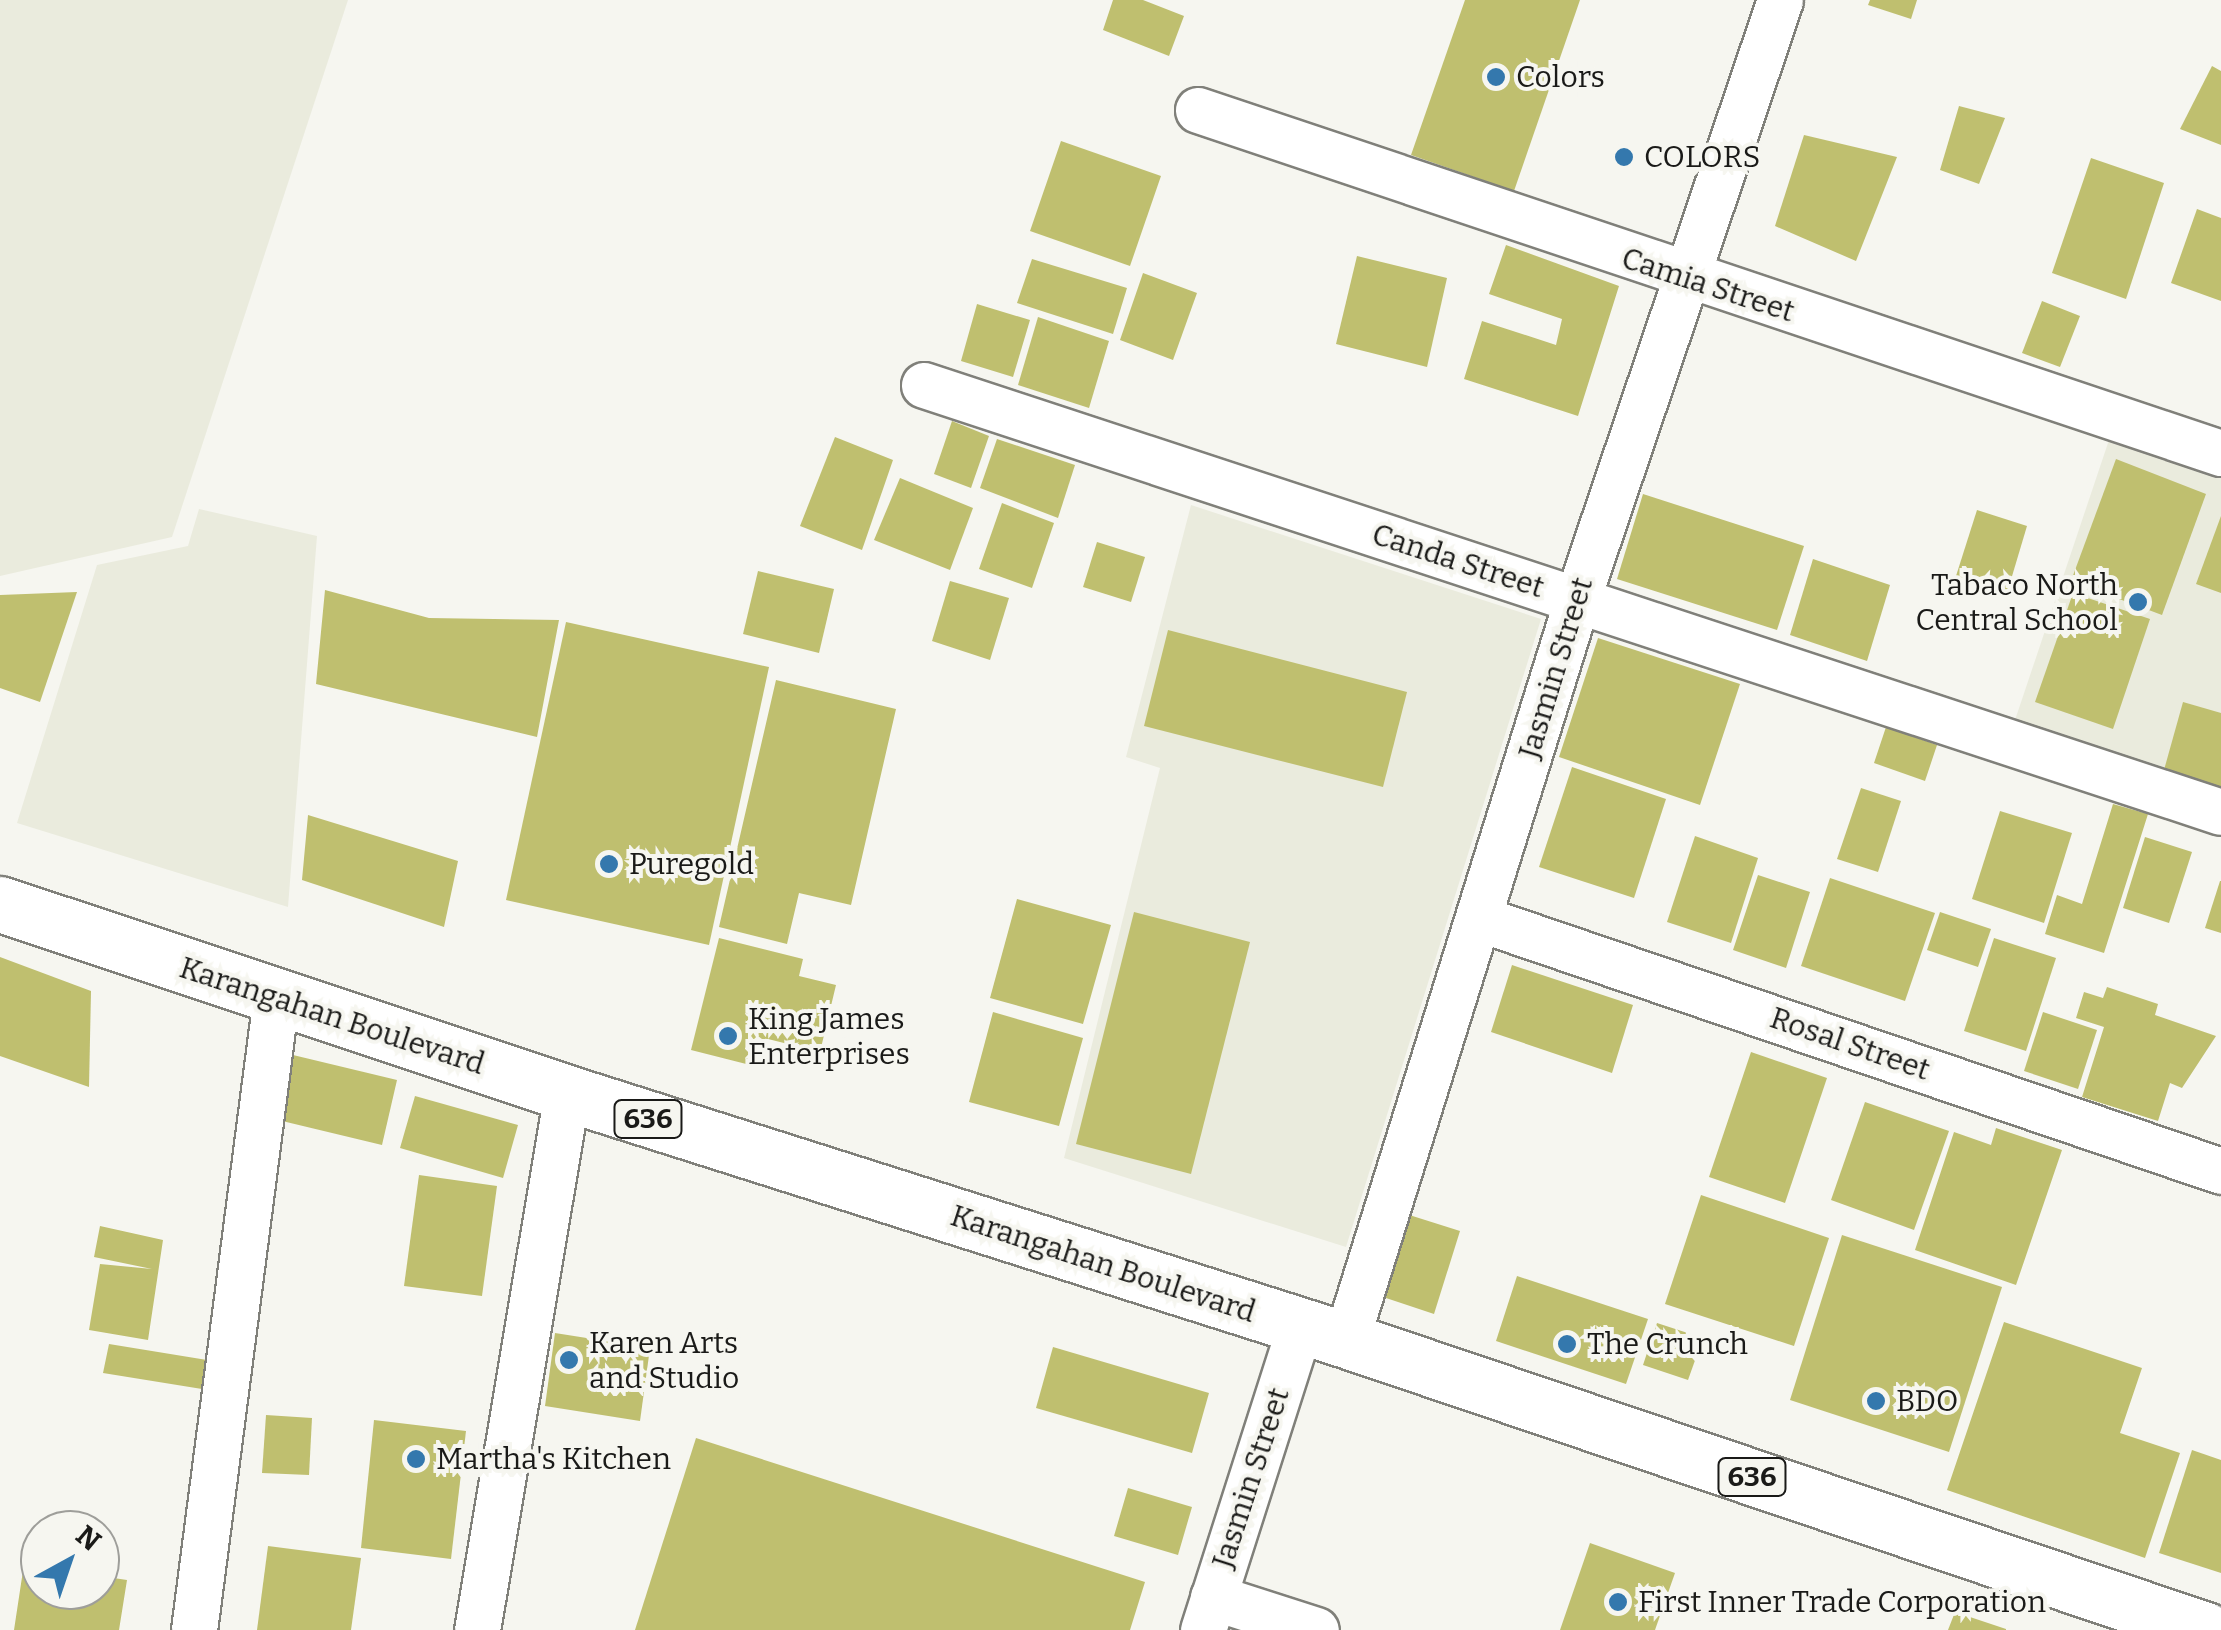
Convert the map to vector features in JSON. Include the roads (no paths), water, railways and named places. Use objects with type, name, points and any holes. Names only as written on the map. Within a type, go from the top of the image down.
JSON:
[{"type":"main road","name":"Karangahan Boulevard","points":[[0,904],[567,1093],[1323,1333],[2204,1630]]},
{"type":"street","name":"Jasmin Street","points":[[1208,1614],[1323,1333],[1478,918],[1682,277],[1780,0]]},
{"type":"street","name":"Camia Street","points":[[1198,110],[1682,277],[2221,453]]},
{"type":"street","name":"Canda Street","points":[[924,385],[2221,812]]},
{"type":"street","name":"Rosal Street","points":[[1478,918],[2221,1171]]},
{"type":"street","points":[[194,1630],[276,998]]},
{"type":"street","points":[[477,1630],[567,1093]]},
{"type":"street","points":[[1208,1614],[1316,1630]]},
{"type":"place","name":"Colors","points":[[1496,77]]},
{"type":"place","name":"COLORS","points":[[1624,157]]},
{"type":"place","name":"Tabaco North Central School","points":[[2138,602]]},
{"type":"place","name":"Puregold","points":[[609,864]]},
{"type":"place","name":"King James Enterprises","points":[[728,1036]]},
{"type":"place","name":"The Crunch","points":[[1567,1344]]},
{"type":"place","name":"Karen Arts and Studio","points":[[569,1360]]},
{"type":"place","name":"BDO","points":[[1876,1401]]},
{"type":"place","name":"Martha's Kitchen","points":[[416,1459]]},
{"type":"place","name":"First Inner Trade Corporation","points":[[1618,1602]]}]
